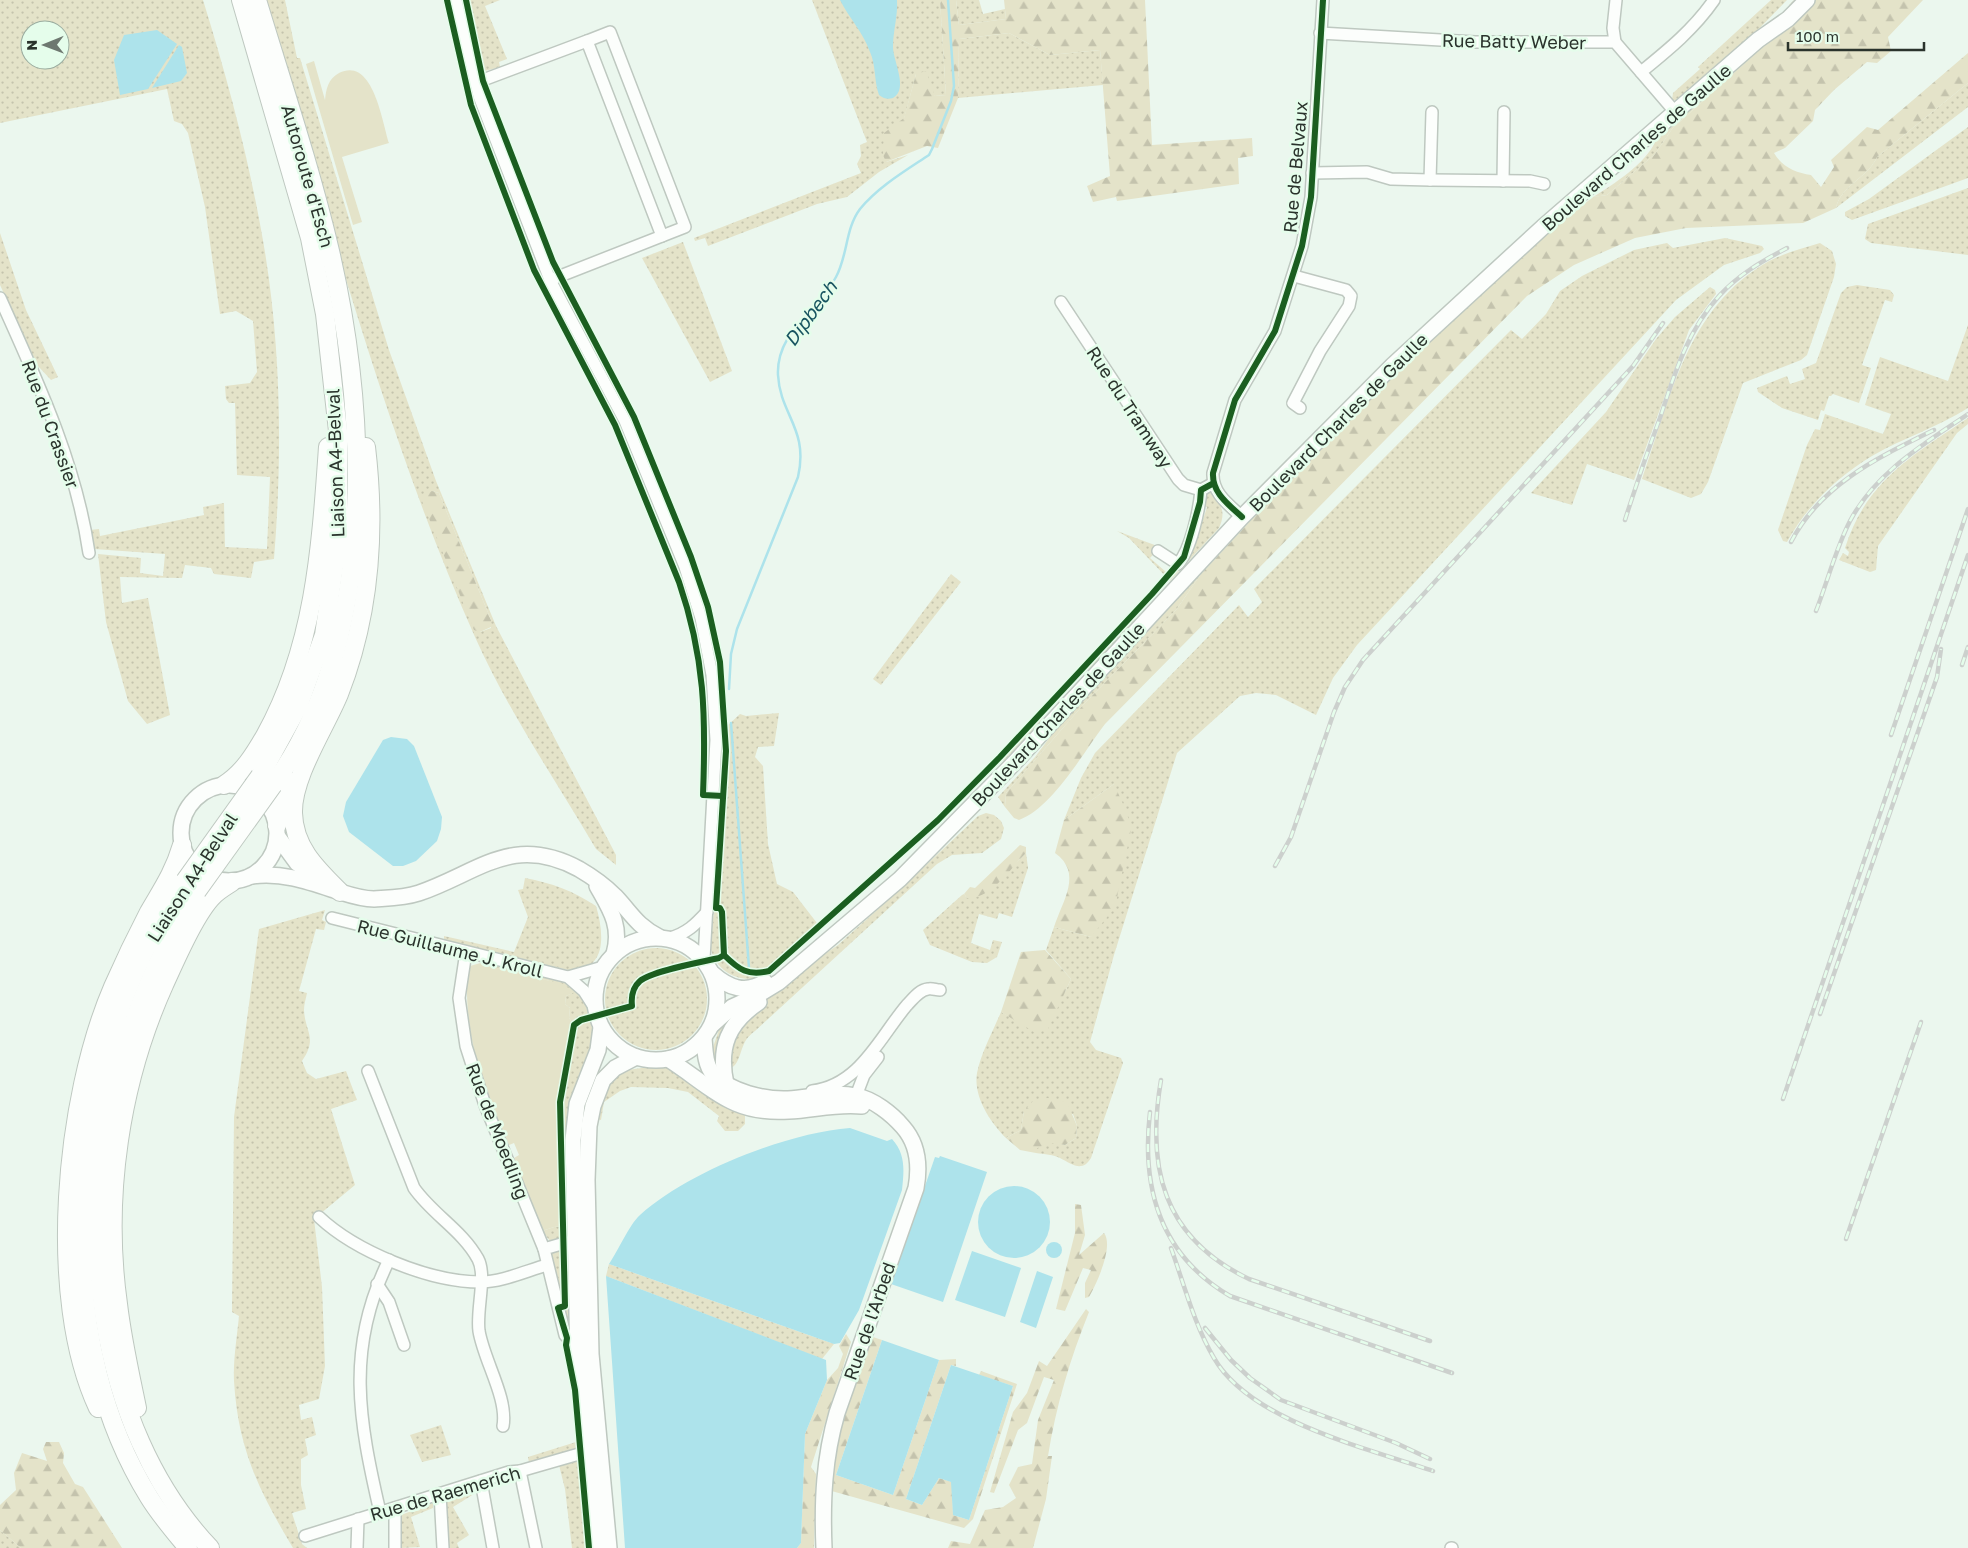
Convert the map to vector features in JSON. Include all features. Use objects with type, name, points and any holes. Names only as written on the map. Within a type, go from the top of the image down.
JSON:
[{"type":"highway","name":"Autoroute d'Esch","points":[[241,0],[301,204],[318,277],[329,344]]},
{"type":"highway","name":"Autoroute d'Esch","points":[[257,0],[328,243],[347,354]]},
{"type":"highway","name":"Liaison A4-Belval","points":[[266,780],[317,657],[330,605],[336,565],[340,509],[338,430],[329,344]]},
{"type":"highway","points":[[224,785],[234,779],[252,758],[277,714],[299,658],[313,602],[329,446],[326,393],[329,344]]},
{"type":"highway","name":"Liaison A4-Belval","points":[[188,1548],[148,1496],[114,1422],[95,1359],[82,1267],[81,1220],[83,1174],[88,1133],[98,1081],[112,1030],[138,965],[266,780],[294,752],[314,711],[330,671],[345,613],[355,524],[356,465],[347,354]]},
{"type":"highway","points":[[340,892],[315,868],[302,849],[295,829],[294,798],[350,664],[362,616],[368,567],[371,538],[367,460],[359,392],[347,354]]},
{"type":"highway","points":[[277,831],[285,792],[306,767]]},
{"type":"highway","points":[[148,1496],[126,1467],[96,1402],[84,1368],[72,1304],[68,1194],[77,1113],[85,1074],[100,1023],[112,989],[129,952],[150,910],[174,871],[182,845]]},
{"type":"highway","points":[[168,1493],[162,1470],[137,1410],[118,1304],[113,1227],[116,1174],[121,1129],[133,1075],[159,997],[203,911],[214,895],[232,882]]},
{"type":"highway","name":"Liaison A4-Belval","points":[[191,886],[133,1023],[110,1105],[99,1188],[99,1264],[113,1361],[136,1434],[168,1493],[186,1520],[210,1548]]},
{"type":"main road","name":"Boulevard Charles de Gaulle","points":[[712,1025],[732,1007],[756,996],[779,982],[814,954],[900,878],[1014,763],[1242,517],[1393,365],[1543,227],[1758,40],[1794,0]]},
{"type":"main road","name":"Boulevard Charles de Gaulle","points":[[1758,40],[1788,19],[1807,0]]},
{"type":"main road","points":[[340,892],[297,863],[277,831],[270,808],[258,794],[247,788],[224,785],[204,792],[195,798],[186,812],[181,827],[182,845],[190,861],[198,870],[220,881],[232,882],[252,876],[279,875],[340,892],[370,899],[396,898],[418,894],[498,858],[524,855],[551,858],[580,870],[615,896],[639,926],[694,950],[704,959],[713,974],[718,991],[718,1008],[712,1025],[704,1038],[682,1055],[668,1059],[646,1060],[622,1050],[610,1040],[602,1027],[596,1010],[595,996],[603,967],[614,954],[626,945],[640,939],[664,938]]},
{"type":"main road","points":[[252,876],[269,859],[277,831]]},
{"type":"main road","name":"Boulevard Charles de Gaulle","points":[[713,974],[725,984],[735,989],[748,989],[767,981],[810,948],[895,873],[924,852]]},
{"type":"main road","points":[[592,878],[616,923],[618,936],[614,954]]},
{"type":"main road","name":"Boulevard Charles de Gaulle","points":[[726,1084],[722,1057],[724,1044],[733,1026],[743,1013],[799,972],[814,954]]},
{"type":"main road","points":[[602,1027],[598,1050],[583,1085],[574,1122],[575,1240],[577,1340],[609,1548]]},
{"type":"main road","name":"Rue de l'Arbed","points":[[704,1038],[708,1064],[713,1074],[726,1084],[787,1111],[853,1105],[882,1109]]},
{"type":"main road","points":[[595,1548],[587,1180],[590,1126],[593,1106],[603,1080],[615,1068],[636,1057]]},
{"type":"main road","name":"Rue de l'Arbed","points":[[668,1059],[726,1100],[751,1108],[786,1099],[829,1095],[856,1096],[867,1100],[898,1121],[911,1138],[917,1157],[918,1178],[836,1413],[828,1446],[823,1488],[824,1548]]},
{"type":"street","points":[[456,0],[475,83],[550,280],[625,421],[686,567],[701,618],[712,676],[716,740],[704,959]]},
{"type":"street","name":"Rue de Belvaux","points":[[1212,484],[1213,473],[1235,400],[1275,331],[1294,276],[1307,223],[1323,0]]},
{"type":"street","points":[[1616,0],[1613,28],[1616,42],[1676,113]]},
{"type":"street","points":[[1641,72],[1677,43],[1703,16],[1714,0]]},
{"type":"street","points":[[475,83],[610,32],[685,227],[550,280]]},
{"type":"street","name":"Rue Batty Weber","points":[[1320,33],[1475,42],[1616,42]]},
{"type":"street","points":[[587,41],[662,236]]},
{"type":"street","points":[[1430,180],[1432,112]]},
{"type":"street","points":[[1503,181],[1504,112]]},
{"type":"street","points":[[1312,173],[1367,172],[1391,179],[1530,181],[1544,184]]},
{"type":"street","points":[[1294,276],[1346,290],[1351,296],[1348,306],[1320,351],[1293,403],[1300,408]]},
{"type":"street","name":"Rue du Crassier","points":[[0,298],[47,403],[82,508],[89,553]]},
{"type":"street","name":"Rue du Tramway","points":[[1061,302],[1178,479],[1200,496]]},
{"type":"street","points":[[1158,551],[1178,564],[1186,552],[1200,496],[1212,484],[1218,494],[1242,517]]},
{"type":"street","points":[[664,938],[684,934],[695,926],[706,912]]},
{"type":"street","name":"Rue Guillaume J. Kroll","points":[[332,918],[568,977],[584,991],[596,1010]]},
{"type":"street","name":"Rue de Moedling","points":[[466,952],[459,998],[466,1046],[485,1105],[544,1250],[547,1265]]},
{"type":"street","name":"Rue Guillaume J. Kroll","points":[[568,977],[603,967]]},
{"type":"street","points":[[771,1104],[816,1091],[845,1079],[864,1062],[920,992],[929,989],[940,990]]},
{"type":"street","points":[[856,1096],[864,1075],[892,1037],[912,1000]]},
{"type":"street","points":[[368,1071],[414,1188],[426,1206],[467,1242],[479,1261],[481,1282],[478,1306],[479,1331],[484,1354],[505,1414],[503,1426]]},
{"type":"street","points":[[319,1217],[332,1229],[389,1260],[422,1274],[449,1280],[481,1282],[496,1280],[547,1265],[565,1335],[570,1340],[577,1340]]},
{"type":"street","points":[[544,1250],[575,1240]]},
{"type":"street","points":[[380,1512],[366,1451],[361,1413],[359,1372],[363,1335],[376,1284],[389,1260]]},
{"type":"street","points":[[376,1284],[388,1302],[404,1345]]},
{"type":"street","name":"Rue de Raemerich","points":[[304,1536],[481,1481],[593,1451]]},
{"type":"street","points":[[520,1471],[536,1548]]},
{"type":"street","points":[[481,1481],[492,1548]]},
{"type":"street","points":[[440,1494],[443,1548]]},
{"type":"street","points":[[395,1508],[395,1548]]},
{"type":"street","points":[[357,1548],[358,1519]]},
{"type":"green space","points":[[0,0],[203,0],[242,139],[260,224],[272,307],[278,391],[279,475],[274,559],[254,562],[251,578],[214,574],[211,568],[185,565],[182,578],[120,577],[122,603],[148,598],[170,715],[147,724],[128,701],[106,622],[98,554],[141,558],[140,573],[163,576],[165,554],[94,549],[90,530],[99,529],[100,536],[204,515],[203,507],[224,503],[225,547],[267,549],[270,477],[237,475],[235,403],[229,403],[226,399],[225,386],[250,383],[257,372],[253,321],[236,311],[220,314],[205,207],[188,133],[182,124],[174,121],[167,89],[0,123]]},
{"type":"green space","points":[[263,0],[285,0],[297,58],[300,58],[389,350],[436,481],[496,626],[616,855],[616,865],[596,849],[502,692],[475,637],[443,560],[385,403],[334,241]],"holes":[[[432,491],[439,493],[491,620],[491,628],[480,632]]]},
{"type":"green space","points":[[466,0],[500,0],[485,6],[507,59],[499,62],[500,67],[481,72]]},
{"type":"green space","points":[[812,0],[940,0],[946,95],[935,96],[916,74],[904,119],[886,162],[908,155],[879,172],[847,197],[817,204],[708,246],[705,238],[695,241],[694,238],[861,173],[857,164],[861,156],[860,145],[867,142]]},
{"type":"green space","points":[[940,0],[956,0],[959,25],[1006,19],[1004,0],[1145,0],[1152,145],[1252,138],[1253,156],[1238,158],[1239,184],[1117,201],[1116,197],[1093,202],[1087,186],[1110,176],[1100,50],[1050,55],[1009,33],[959,39],[958,98],[938,148],[927,146],[886,162],[883,155],[884,133],[904,118],[916,74],[926,71],[935,96],[946,95]]},
{"type":"green space","points":[[956,0],[979,0],[983,14],[1005,9],[1006,19],[959,25]]},
{"type":"green space","points":[[1771,0],[1787,0],[1750,38],[1678,100],[1672,100],[1673,93],[1700,69],[1698,67]]},
{"type":"green space","points":[[1794,0],[1815,0],[1672,129],[1655,154],[1607,195],[1593,197],[1619,180],[1637,165],[1651,150],[1655,142],[1788,19],[1795,12],[1789,5]]},
{"type":"green space","points":[[1815,0],[1923,0],[1888,37],[1891,51],[1877,63],[1867,62],[1834,90],[1815,110],[1813,121],[1785,148],[1774,153],[1781,162],[1790,168],[1800,173],[1811,175],[1821,187],[1834,167],[1831,160],[1867,127],[1878,130],[1968,53],[1968,83],[1877,157],[1868,171],[1843,193],[1836,208],[1803,223],[1686,228],[1635,238],[1574,265],[1527,296],[1105,724],[1055,792],[1031,814],[1019,820],[1014,818],[1005,807],[1006,793],[1084,704],[1176,610],[1201,574],[1307,460],[1547,233],[1593,197],[1607,195],[1655,154],[1672,129]]},
{"type":"green space","points":[[1009,33],[1050,55],[1100,50],[1103,85],[958,98],[959,39]]},
{"type":"green space","points":[[314,61],[325,100],[328,85],[332,78],[339,73],[351,70],[360,74],[368,82],[379,107],[389,143],[342,157],[362,222],[353,225],[306,64]]},
{"type":"green space","points":[[1968,83],[1968,107],[1836,208],[1843,193],[1868,171],[1877,157]]},
{"type":"green space","points":[[1968,127],[1968,178],[1852,220],[1845,216],[1845,212],[1869,199]]},
{"type":"green space","points":[[1968,188],[1968,255],[1871,243],[1865,239],[1868,224]]},
{"type":"green space","points":[[0,233],[26,310],[58,377],[51,380],[38,366],[0,285]]},
{"type":"green space","points":[[1725,238],[1762,246],[1764,249],[1760,253],[1724,265],[1676,300],[1357,645],[1333,678],[1316,715],[1276,695],[1256,693],[1240,696],[1177,753],[1114,955],[1090,1042],[1096,1050],[1121,1058],[1123,1063],[1091,1158],[1088,1163],[1077,1166],[1055,1156],[1036,1153],[1036,1148],[1054,1142],[1065,1145],[1076,1138],[1077,1126],[1073,1114],[1024,1111],[1021,1130],[1006,1138],[984,1109],[976,1082],[977,1073],[984,1050],[1001,1012],[1018,1021],[1065,992],[1071,979],[1046,950],[1054,927],[1091,937],[1114,784],[1064,820],[1081,778],[1095,753],[1239,605],[1248,617],[1262,602],[1254,589],[1511,330],[1522,339],[1546,314],[1560,291],[1582,276],[1634,250],[1667,243],[1673,248]]},
{"type":"green space","points":[[683,242],[732,371],[710,382],[642,258]]},
{"type":"green space","points":[[1820,243],[1832,251],[1836,264],[1834,277],[1807,355],[1801,360],[1743,383],[1708,482],[1701,494],[1691,498],[1642,479],[1673,386],[1700,329],[1719,303],[1741,280],[1769,261]]},
{"type":"green space","points":[[1857,285],[1890,290],[1894,295],[1892,302],[1885,300],[1862,365],[1871,368],[1859,403],[1833,394],[1829,396],[1824,411],[1821,410],[1818,420],[1782,408],[1758,392],[1757,388],[1787,376],[1790,384],[1805,379],[1802,369],[1816,363],[1841,293],[1847,287]]},
{"type":"green space","points":[[1710,287],[1715,290],[1716,294],[1689,330],[1634,480],[1587,464],[1572,505],[1531,493],[1606,412],[1656,339],[1675,317]]},
{"type":"green space","points":[[1968,325],[1968,408],[1859,464],[1835,483],[1813,505],[1787,542],[1783,541],[1778,530],[1807,445],[1815,429],[1820,430],[1825,414],[1883,434],[1891,414],[1865,405],[1880,357],[1948,381]]},
{"type":"green space","points":[[1968,418],[1968,424],[1957,433],[1878,546],[1876,570],[1870,572],[1839,560],[1843,553],[1848,556],[1849,552],[1845,548],[1854,525],[1865,505],[1879,487],[1910,458]]},
{"type":"green space","points":[[432,491],[439,493],[491,620],[491,627],[480,632],[474,630],[422,501],[423,495]]},
{"type":"green space","points":[[1207,492],[1215,497],[1222,509],[1219,528],[1170,581],[1129,538],[1117,531],[1160,547],[1150,558],[1166,572],[1170,567],[1173,569],[1186,553],[1192,554],[1207,507],[1202,506],[1204,495]]},
{"type":"green space","points":[[951,574],[961,582],[881,685],[873,679]]},
{"type":"green space","points":[[1201,574],[1176,610],[1084,704],[1006,793],[1005,807],[998,797],[1035,757],[1062,721]]},
{"type":"green space","points":[[1132,615],[1136,619],[1095,664],[1071,682]]},
{"type":"green space","points":[[1050,704],[1041,721],[1004,761],[1000,757]]},
{"type":"green space","points":[[779,713],[774,746],[758,747],[755,757],[763,766],[768,844],[777,884],[793,892],[820,927],[769,971],[757,974],[757,978],[750,979],[735,976],[723,969],[714,957],[710,944],[716,908],[726,727],[740,714],[746,716]]},
{"type":"green space","points":[[1114,784],[1127,813],[1131,830],[1115,907],[1091,937],[1054,927],[1066,897],[1069,878],[1068,869],[1055,853],[1064,820]]},
{"type":"green space","points":[[986,813],[994,815],[1001,821],[1004,828],[1001,839],[982,853],[952,855],[937,864],[750,1035],[743,1045],[734,1066],[725,1069],[718,1068],[712,1050],[721,1024],[838,945],[978,816]]},
{"type":"green space","points":[[1020,845],[1026,847],[1026,853],[1000,882],[985,894],[967,898],[964,894],[970,887],[975,888]]},
{"type":"green space","points":[[1026,853],[1028,868],[1012,917],[999,913],[997,919],[979,914],[971,943],[990,950],[993,940],[1002,942],[997,957],[987,963],[972,962],[930,945],[923,930],[962,895],[964,894],[967,898],[1011,868]]},
{"type":"green space","points":[[525,878],[562,888],[596,906],[601,928],[600,949],[597,958],[590,965],[581,969],[568,970],[444,940],[444,936],[514,952],[528,917],[518,890],[523,889]]},
{"type":"green space","points":[[325,910],[322,920],[326,922],[324,930],[316,929],[299,991],[307,993],[304,1010],[310,1041],[307,1053],[302,1061],[307,1073],[316,1079],[346,1071],[357,1100],[331,1109],[355,1185],[314,1219],[322,1287],[325,1366],[319,1399],[299,1405],[301,1420],[312,1417],[316,1435],[305,1439],[308,1455],[301,1459],[301,1485],[306,1509],[292,1513],[302,1544],[307,1548],[293,1548],[260,1488],[252,1469],[245,1449],[236,1405],[234,1365],[239,1316],[232,1312],[234,1117],[259,929]]},
{"type":"green space","points":[[656,948],[676,952],[692,963],[703,979],[707,999],[703,1019],[692,1035],[676,1046],[656,1050],[636,1046],[620,1035],[609,1019],[605,999],[609,979],[620,963],[636,952]]},
{"type":"green space","points":[[1045,950],[1071,979],[1048,1029],[1036,1033],[1001,1012],[1021,952]]},
{"type":"green space","points":[[484,962],[565,983],[581,995],[585,1003],[595,1038],[569,1181],[562,1181],[560,1102],[574,1025],[569,1018],[570,1008],[565,1004],[566,996],[574,992],[562,985],[536,977],[466,973],[470,966]]},
{"type":"green space","points":[[484,964],[562,984],[575,992],[566,996],[565,1004],[570,1008],[569,1018],[574,1025],[560,1102],[564,1226],[542,1231],[514,1158],[519,1155],[514,1143],[509,1145],[485,1087],[474,1047],[470,1027],[467,985],[464,984],[471,968]]},
{"type":"green space","points":[[670,1067],[739,1107],[745,1115],[745,1124],[738,1131],[725,1131],[717,1121],[719,1116],[688,1092],[668,1088],[631,1087],[620,1091],[604,1102],[601,1120],[597,1119],[613,1080],[620,1074],[638,1068]]},
{"type":"green space","points":[[1048,1098],[1067,1102],[1077,1126],[1076,1138],[1065,1145],[1054,1143],[1037,1148],[1036,1153],[1020,1150],[1006,1138],[1021,1130],[1024,1111],[1033,1101]]},
{"type":"green space","points":[[1075,1204],[1081,1205],[1085,1235],[1079,1255],[1104,1233],[1107,1239],[1107,1247],[1100,1274],[1089,1297],[1085,1298],[1085,1283],[1091,1270],[1083,1268],[1065,1311],[1056,1309],[1075,1233]]},
{"type":"green space","points":[[570,1212],[570,1231],[564,1243],[571,1249],[574,1361],[570,1361],[566,1345],[570,1340],[550,1257],[556,1243],[550,1241],[542,1231],[563,1226],[563,1213]]},
{"type":"green space","points":[[609,1264],[834,1344],[822,1359],[606,1276]]},
{"type":"green space","points":[[1086,1309],[1089,1312],[1070,1365],[1055,1419],[1048,1456],[1052,1456],[1046,1499],[1033,1548],[948,1548],[951,1541],[970,1544],[985,1510],[1003,1507],[1016,1498],[1009,1485],[1018,1467],[1032,1464],[1038,1420],[1054,1380],[1044,1377],[1027,1423],[1018,1430],[994,1493],[990,1492],[1013,1412],[1027,1393],[1039,1361],[1047,1366]]},
{"type":"green space","points":[[846,1334],[851,1342],[811,1467],[816,1474],[814,1548],[797,1548],[801,1543],[805,1434],[827,1380],[838,1368],[843,1354],[839,1346]]},
{"type":"green space","points":[[870,1336],[882,1340],[836,1475],[893,1495],[939,1360],[956,1359],[956,1366],[951,1365],[906,1499],[922,1505],[939,1478],[952,1482],[953,1515],[969,1520],[1013,1386],[979,1375],[981,1371],[1017,1384],[973,1519],[964,1528],[828,1490],[833,1448]]},
{"type":"green space","points":[[441,1425],[451,1455],[422,1462],[410,1435]]},
{"type":"green space","points":[[46,1442],[59,1442],[64,1453],[63,1463],[75,1484],[83,1487],[122,1548],[21,1548],[0,1530],[0,1505],[16,1490],[14,1473],[22,1453],[47,1461],[43,1449]]},
{"type":"green space","points":[[576,1442],[586,1548],[572,1548],[565,1489],[557,1457],[529,1463],[528,1457]]},
{"type":"green space","points":[[474,1490],[474,1494],[453,1507],[469,1535],[457,1543],[459,1548],[447,1548],[447,1496]]},
{"type":"green space","points":[[433,1503],[433,1508],[411,1517],[420,1547],[400,1548],[401,1515]]},
{"type":"green space","points":[[0,1530],[21,1548],[0,1548]]},
{"type":"water","points":[[840,0],[897,0],[893,47],[900,88],[898,94],[893,98],[889,99],[879,95],[872,57],[860,32]]},
{"type":"water","points":[[157,30],[177,44],[148,89],[120,95],[114,60],[124,35]]},
{"type":"water","points":[[179,45],[182,47],[187,73],[181,81],[152,88]]},
{"type":"water","points":[[391,737],[407,739],[414,746],[442,817],[437,841],[416,861],[403,866],[393,866],[349,832],[343,816],[346,802],[383,740]]},
{"type":"water","points":[[850,1128],[887,1141],[892,1139],[902,1157],[903,1176],[902,1190],[859,1310],[840,1343],[834,1344],[609,1264],[636,1219],[660,1199],[684,1184],[739,1157],[768,1146],[825,1131]]},
{"type":"water","points":[[940,1156],[987,1172],[943,1302],[891,1284],[935,1157],[939,1158]]},
{"type":"water","points":[[1014,1186],[1034,1192],[1044,1202],[1050,1222],[1044,1242],[1034,1252],[1014,1258],[994,1252],[984,1242],[978,1222],[984,1202],[994,1192]]},
{"type":"water","points":[[1054,1242],[1060,1244],[1062,1250],[1060,1256],[1054,1258],[1048,1256],[1046,1250],[1048,1244]]},
{"type":"water","points":[[972,1251],[1021,1268],[1005,1317],[955,1300]]},
{"type":"water","points":[[1037,1271],[1053,1277],[1036,1328],[1020,1322]]},
{"type":"water","points":[[606,1276],[826,1360],[827,1380],[805,1434],[801,1543],[797,1548],[625,1548]]},
{"type":"water","points":[[882,1340],[939,1360],[893,1495],[836,1475]]},
{"type":"water","points":[[951,1365],[1013,1386],[969,1520],[953,1515],[951,1482],[939,1478],[922,1505],[906,1499]]},
{"type":"waterway","name":"Dipbech","points":[[729,689],[731,654],[737,629],[798,477],[800,446],[780,389],[778,375],[779,360],[790,334],[819,301],[836,277],[843,260],[852,225],[860,209],[883,186],[929,155],[932,149],[951,101],[954,86],[948,0]]},
{"type":"waterway","points":[[731,723],[749,968]]},
{"type":"railway","points":[[1625,520],[1677,367],[1699,323],[1708,309],[1734,281],[1760,263],[1787,248]]},
{"type":"railway","points":[[1275,866],[1291,837],[1334,712],[1345,687],[1363,660],[1633,366],[1663,323]]},
{"type":"railway","points":[[1816,611],[1840,543],[1850,521],[1873,488],[1902,460],[1968,414]]},
{"type":"railway","points":[[1791,542],[1818,504],[1835,488],[1872,462],[1934,430]]},
{"type":"railway","points":[[1891,735],[1968,509]]},
{"type":"railway","points":[[1783,1099],[1968,555]]},
{"type":"railway","points":[[1962,665],[1968,647]]},
{"type":"railway","points":[[1820,1014],[1937,677],[1941,649]]},
{"type":"railway","points":[[1846,1239],[1921,1022]]},
{"type":"railway","points":[[1161,1080],[1156,1142],[1160,1171],[1167,1197],[1179,1221],[1197,1243],[1220,1262],[1249,1279],[1430,1341]]},
{"type":"railway","points":[[1150,1112],[1149,1167],[1153,1193],[1160,1218],[1172,1240],[1187,1261],[1206,1279],[1230,1296],[1452,1373]]},
{"type":"railway","points":[[1171,1248],[1201,1332],[1214,1358],[1231,1380],[1254,1399],[1312,1430],[1433,1471]]},
{"type":"railway","points":[[1205,1328],[1231,1360],[1250,1378],[1281,1400],[1396,1443],[1430,1459]]},
{"type":"cycle path","points":[[447,0],[471,105],[534,270],[615,425],[679,582],[694,636],[702,687],[704,713],[703,795],[723,796]]},
{"type":"cycle path","points":[[466,0],[483,81],[553,262],[634,417],[691,557],[708,607],[720,662],[726,751],[716,908],[720,908],[722,912],[724,955],[734,965],[749,972],[769,971],[938,820],[1000,757],[1152,594],[1184,557],[1200,502],[1201,490],[1212,484]]},
{"type":"cycle path","points":[[1242,517],[1226,503],[1218,492],[1213,480],[1213,473],[1235,400],[1275,331],[1302,246],[1311,197],[1323,0]]},
{"type":"cycle path","points":[[589,1548],[575,1390],[566,1345],[567,1338],[558,1308],[565,1306],[560,1102],[574,1025],[581,1020],[632,1006],[634,990],[637,984],[646,977],[665,970],[719,958],[724,955]]}]
